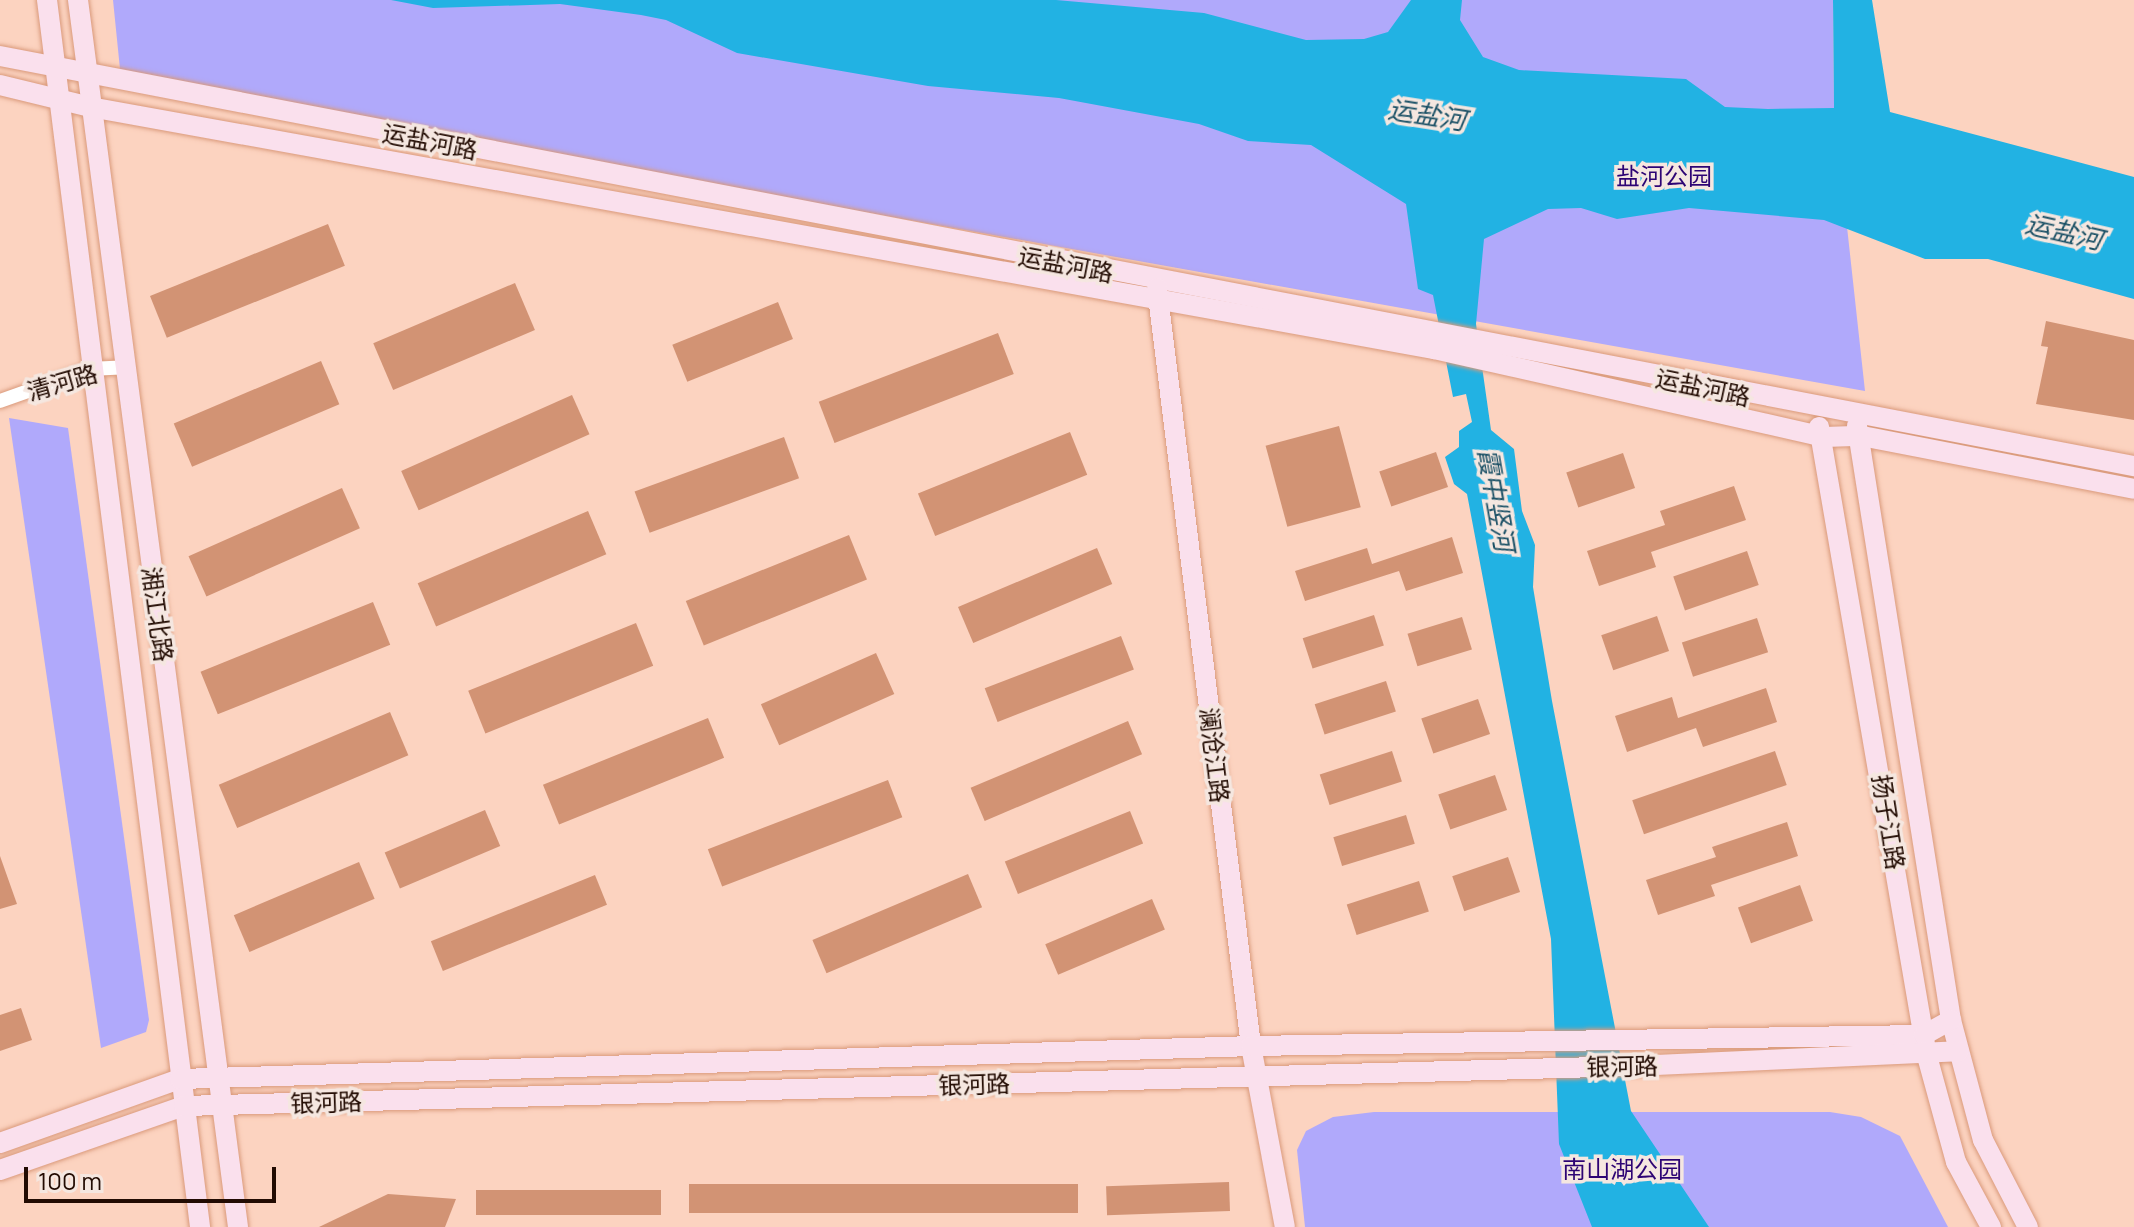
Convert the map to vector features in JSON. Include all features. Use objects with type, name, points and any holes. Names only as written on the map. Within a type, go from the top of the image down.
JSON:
[{"type":"main road","name":"湘江北路","points":[[47,0],[90,369],[200,1227]]},
{"type":"main road","name":"湘江北路","points":[[78,0],[222,1081],[238,1227]]},
{"type":"main road","name":"运盐河路","points":[[0,56],[53,64],[86,75],[1158,290],[2134,466]]},
{"type":"main road","name":"运盐河路","points":[[0,85],[56,96],[90,107],[1158,290]]},
{"type":"main road","name":"澜沧江路","points":[[1158,290],[1251,1046],[1261,1077],[1285,1227]]},
{"type":"main road","name":"运盐河路","points":[[1494,353],[1824,437],[1862,436],[2134,489]]},
{"type":"main road","name":"扬子江路","points":[[1811,409],[1824,437],[1927,1056],[1956,1162],[1991,1227]]},
{"type":"main road","name":"扬子江路","points":[[1852,414],[1862,436],[1951,1020],[1983,1140],[2028,1227]]},
{"type":"main road","name":"银河路","points":[[0,1143],[180,1079],[222,1081],[1251,1046],[1924,1035],[1951,1020]]},
{"type":"main road","name":"银河路","points":[[0,1170],[184,1106],[1261,1077],[1542,1066],[1633,1066],[1927,1056],[1959,1051]]},
{"type":"street","name":"清河路","points":[[0,401],[90,369],[125,367]]},
{"type":"green space","name":"盐河公园","points":[[113,0],[1833,0],[1834,108],[1865,391],[121,79]]},
{"type":"green space","points":[[9,418],[68,428],[149,1020],[146,1032],[101,1048]]},
{"type":"green space","name":"南山湖公园","points":[[1374,1112],[1830,1112],[1861,1117],[1900,1136],[1948,1227],[1305,1227],[1297,1150],[1306,1131],[1333,1117]]},
{"type":"water","points":[[391,0],[1056,0],[1204,13],[1306,40],[1364,39],[1388,32],[1411,0],[1462,0],[1460,20],[1483,57],[1519,70],[1686,79],[1725,107],[1768,109],[1834,108],[1833,0],[1872,0],[1890,112],[2134,177],[2134,299],[1988,259],[1925,259],[1824,220],[1689,208],[1617,219],[1581,208],[1548,209],[1484,239],[1476,324],[1491,430],[1514,449],[1522,511],[1535,545],[1533,587],[1552,701],[1631,1111],[1709,1227],[1592,1227],[1559,1144],[1551,939],[1467,494],[1454,484],[1445,457],[1459,447],[1459,431],[1472,422],[1466,394],[1453,397],[1433,295],[1418,289],[1406,204],[1311,145],[1248,141],[1199,124],[1059,98],[928,86],[737,53],[666,20],[641,15],[560,4],[433,8]]},
{"type":"building","points":[[328,224],[345,266],[167,338],[150,296]]},
{"type":"building","points":[[515,283],[535,330],[393,390],[373,343]]},
{"type":"building","points":[[778,302],[793,339],[687,382],[672,345]]},
{"type":"building","points":[[2046,321],[2134,340],[2134,420],[2036,404],[2048,347],[2041,346]]},
{"type":"building","points":[[998,333],[1014,374],[835,443],[819,402]]},
{"type":"building","points":[[321,361],[339,404],[192,467],[174,424]]},
{"type":"building","points":[[572,395],[589,434],[419,510],[401,471]]},
{"type":"building","points":[[1339,426],[1361,507],[1287,527],[1266,446]]},
{"type":"building","points":[[1070,432],[1087,475],[935,536],[918,493]]},
{"type":"building","points":[[784,437],[799,478],[650,533],[635,491]]},
{"type":"building","points":[[1436,452],[1448,487],[1391,507],[1379,472]]},
{"type":"building","points":[[1623,453],[1635,488],[1578,508],[1566,473]]},
{"type":"building","points":[[1734,486],[1746,520],[1651,552],[1656,567],[1599,586],[1587,551],[1665,525],[1660,511]]},
{"type":"building","points":[[342,488],[360,528],[206,597],[189,556]]},
{"type":"building","points":[[588,511],[606,554],[436,627],[418,583]]},
{"type":"building","points":[[849,535],[867,580],[704,645],[686,601]]},
{"type":"building","points":[[1452,537],[1463,573],[1406,591],[1399,571],[1305,601],[1295,571],[1367,548],[1372,564]]},
{"type":"building","points":[[1097,548],[1112,584],[973,643],[958,607]]},
{"type":"building","points":[[1747,551],[1759,585],[1685,610],[1673,576]]},
{"type":"building","points":[[373,602],[390,645],[218,714],[201,672]]},
{"type":"building","points":[[1374,615],[1384,645],[1313,669],[1303,638]]},
{"type":"building","points":[[1657,616],[1669,651],[1613,670],[1601,635]]},
{"type":"building","points":[[1462,617],[1472,650],[1417,666],[1407,634]]},
{"type":"building","points":[[1757,618],[1768,652],[1693,677],[1682,642]]},
{"type":"building","points":[[636,623],[653,666],[485,733],[468,691]]},
{"type":"building","points":[[1121,636],[1134,670],[998,722],[985,688]]},
{"type":"building","points":[[876,653],[894,694],[779,745],[761,704]]},
{"type":"building","points":[[1386,681],[1396,711],[1325,735],[1315,704]]},
{"type":"building","points":[[1766,688],[1777,722],[1703,747],[1696,728],[1627,752],[1615,716],[1672,697],[1678,718]]},
{"type":"building","points":[[1478,699],[1490,734],[1433,754],[1421,719]]},
{"type":"building","points":[[390,712],[408,755],[237,828],[219,785]]},
{"type":"building","points":[[708,718],[724,758],[559,825],[543,785]]},
{"type":"building","points":[[1128,721],[1142,754],[985,821],[971,788]]},
{"type":"building","points":[[1392,751],[1402,781],[1330,805],[1320,774]]},
{"type":"building","points":[[1775,751],[1787,785],[1644,834],[1632,800]]},
{"type":"building","points":[[1495,775],[1507,810],[1450,830],[1438,795]]},
{"type":"building","points":[[888,780],[902,817],[722,887],[708,849]]},
{"type":"building","points":[[485,810],[500,846],[400,888],[385,853]]},
{"type":"building","points":[[1130,811],[1143,843],[1018,894],[1005,862]]},
{"type":"building","points":[[1406,815],[1415,844],[1342,866],[1333,837]]},
{"type":"building","points":[[1787,822],[1798,856],[1711,885],[1715,896],[1658,915],[1646,880],[1716,857],[1712,847]]},
{"type":"building","points":[[0,856],[17,904],[0,909]]},
{"type":"building","points":[[1508,857],[1520,892],[1464,911],[1452,876]]},
{"type":"building","points":[[359,862],[375,899],[249,952],[234,915]]},
{"type":"building","points":[[968,874],[982,907],[827,973],[812,940]]},
{"type":"building","points":[[595,875],[607,905],[443,971],[431,941]]},
{"type":"building","points":[[1419,881],[1429,911],[1357,935],[1347,904]]},
{"type":"building","points":[[1800,885],[1813,921],[1751,943],[1738,908]]},
{"type":"building","points":[[1152,899],[1165,929],[1058,975],[1045,944]]},
{"type":"building","points":[[21,1008],[32,1040],[0,1051],[0,1015]]},
{"type":"building","points":[[1229,1182],[1230,1211],[1107,1215],[1106,1186]]},
{"type":"building","points":[[689,1184],[1078,1184],[1078,1213],[689,1213]]},
{"type":"building","points":[[476,1190],[661,1190],[661,1215],[476,1215]]},
{"type":"building","points":[[388,1194],[456,1199],[445,1227],[319,1227]]},
{"type":"water label","name":"运盐河","points":[[1427,115]]},
{"type":"water label","name":"运盐河","points":[[2064,232]]},
{"type":"water label","name":"霞中竖河","points":[[1496,500]]}]
